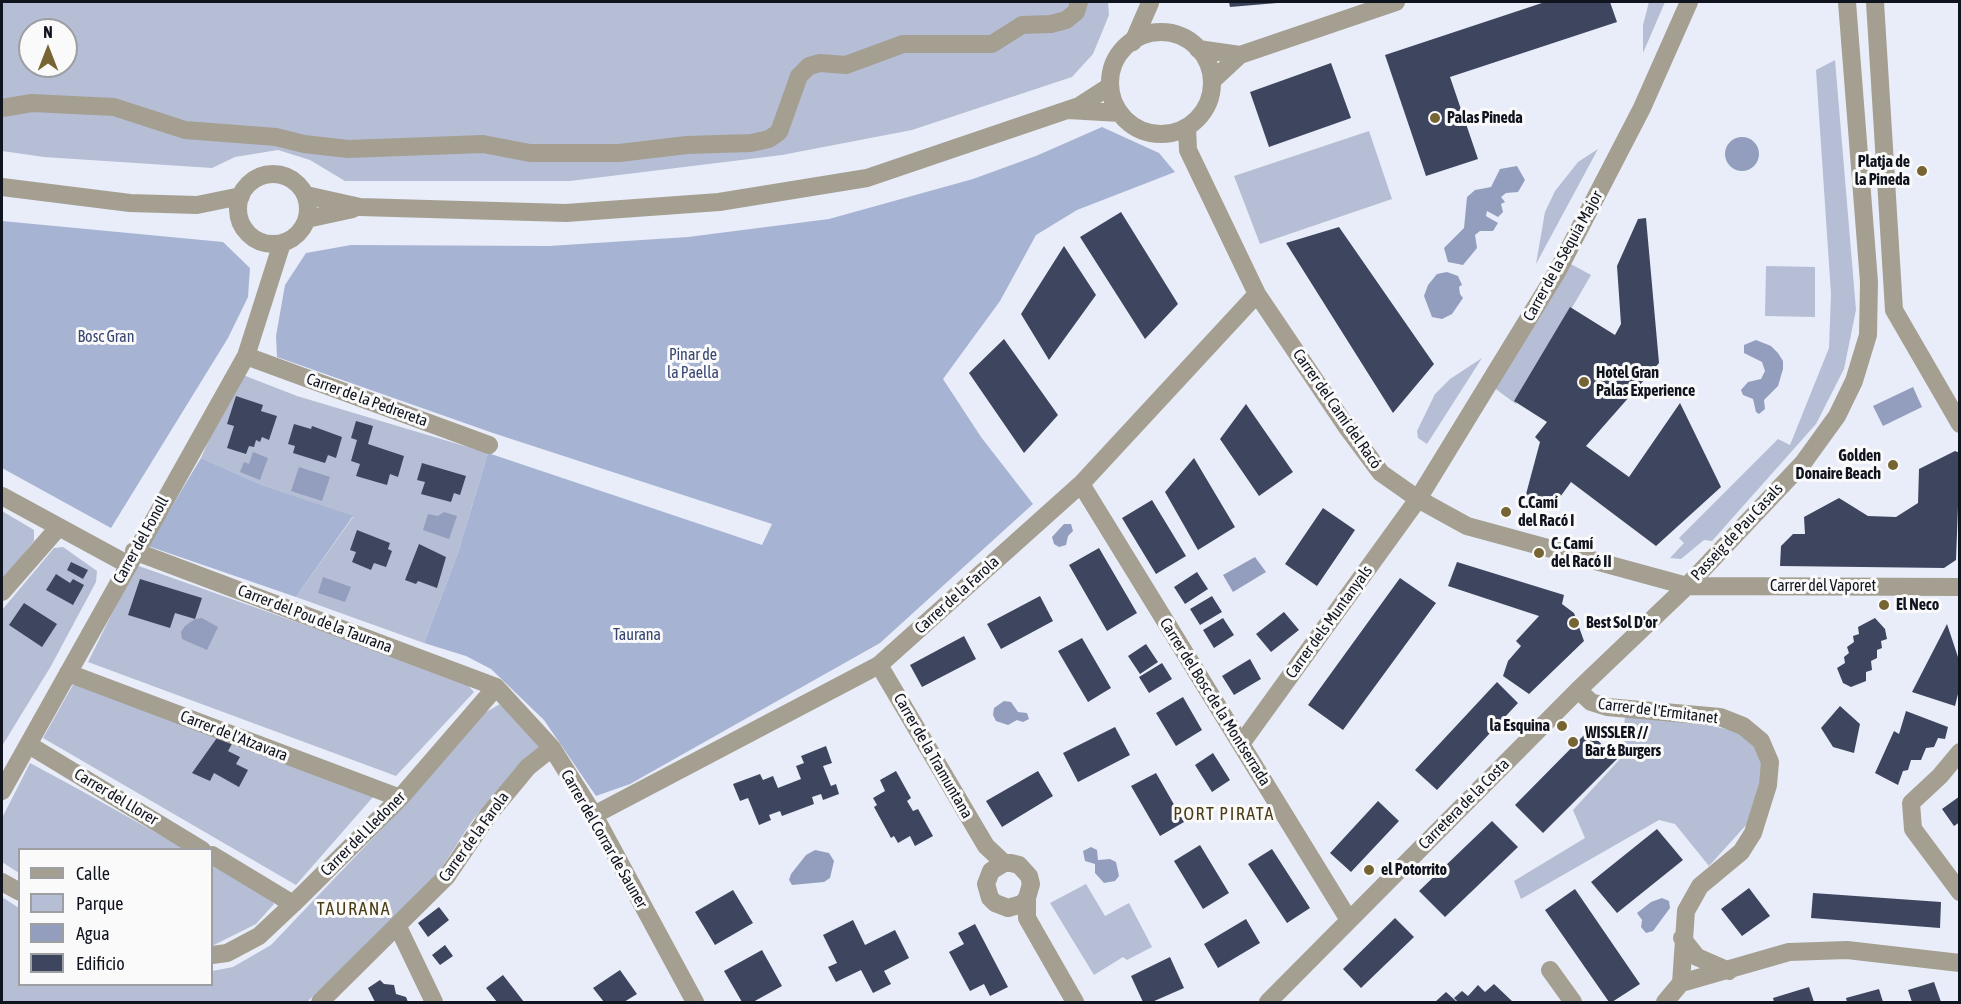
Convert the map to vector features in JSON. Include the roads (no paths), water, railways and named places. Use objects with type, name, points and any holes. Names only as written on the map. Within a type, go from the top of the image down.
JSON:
[{"type":"street","points":[[2,108],[32,103],[114,107],[185,130],[265,136],[304,144],[348,149],[483,144],[530,153],[619,153],[687,145],[751,143],[769,139],[780,132],[799,76],[809,66],[820,63],[846,65],[903,44],[923,42],[977,46],[993,44],[1022,25],[1051,24],[1066,20],[1076,12],[1079,2]]},
{"type":"street","points":[[1150,2],[1167,33]]},
{"type":"street","points":[[1133,42],[1149,34],[1167,33],[1189,41],[1208,63],[1212,81],[1206,107],[1187,127],[1167,134],[1156,134],[1136,127],[1120,113],[1113,100],[1110,86],[1116,61],[1133,42],[1150,2]]},
{"type":"street","points":[[1212,81],[1240,55],[1396,2]]},
{"type":"street","name":"Carrer de la Sèquia Major","points":[[1418,500],[1557,272],[1642,108],[1689,2]]},
{"type":"street","name":"Passeig de Pau Casals","points":[[1663,609],[1803,463],[1838,416],[1854,381],[1868,335],[1869,282],[1847,2]]},
{"type":"street","points":[[1875,2],[1894,310],[1959,424]]},
{"type":"street","points":[[1198,49],[1240,55]]},
{"type":"street","points":[[306,195],[360,207],[566,213],[719,202],[867,177],[1073,108],[1110,86]]},
{"type":"street","points":[[1073,108],[1120,113]]},
{"type":"street","name":"Carrer del Camí del Racó","points":[[1187,127],[1188,150],[1257,294],[1346,426],[1381,473],[1418,500],[1467,526],[1687,586]]},
{"type":"street","name":"Carrer del Camí del Racó","points":[[1167,134],[1188,150]]},
{"type":"street","points":[[197,205],[240,221],[252,236],[260,241],[282,243],[297,234],[307,219],[306,195],[290,178],[279,174],[256,178],[241,196],[240,221]]},
{"type":"street","points":[[2,187],[130,203],[197,205],[241,196]]},
{"type":"street","points":[[307,219],[360,207]]},
{"type":"street","name":"Carrer del Fonoll","points":[[260,241],[268,282]]},
{"type":"street","name":"Carrer del Fonoll","points":[[2,792],[246,356],[282,243]]},
{"type":"street","name":"Carrer de la Farola","points":[[594,816],[879,665],[1081,484],[1257,294]]},
{"type":"street","name":"Carrer de la Pedrereta","points":[[246,356],[489,445]]},
{"type":"street","name":"Carrer del Bosc de la Montserrada","points":[[1081,484],[1349,920]]},
{"type":"street","name":"Carrer del Pou de la Taurana","points":[[2,496],[58,528],[131,558],[496,687]]},
{"type":"street","name":"Carrer dels Muntanyals","points":[[1241,744],[1418,500]]},
{"type":"street","points":[[2,592],[58,528]]},
{"type":"street","name":"Carrer del Vaporet","points":[[1687,586],[1959,587]]},
{"type":"street","name":"Carretera de la Costa","points":[[1268,1002],[1578,690],[1663,609]]},
{"type":"street","name":"Carrer de la Tramuntana","points":[[879,665],[997,867]]},
{"type":"street","name":"Carrer de l'Atzavara","points":[[68,673],[400,798]]},
{"type":"street","name":"Carrer del Corrar de Sauner","points":[[496,687],[552,748],[594,816],[695,1002]]},
{"type":"street","name":"Carrer del Lledoner","points":[[213,955],[227,953],[259,936],[400,798],[496,687]]},
{"type":"street","name":"Carrer de l'Ermitanet","points":[[1578,690],[1591,702],[1607,707],[1720,717],[1743,726],[1761,741],[1770,762],[1768,784],[1754,833],[1741,852],[1700,886],[1686,911],[1682,938],[1681,983]]},
{"type":"street","name":"Carrer del Llorer","points":[[29,745],[200,848]]},
{"type":"street","name":"Carrer de la Farola","points":[[320,1002],[447,876],[489,814],[528,767],[552,748]]},
{"type":"street","points":[[1959,752],[1940,776],[1911,803],[1912,829],[1959,892]]},
{"type":"street","points":[[213,856],[292,904]]},
{"type":"street","points":[[1027,918],[1001,906],[990,898],[986,884],[997,867],[1019,865],[1029,876],[1031,884],[1027,898],[1027,918],[1076,1002]]},
{"type":"street","points":[[2,882],[18,891]]},
{"type":"street","points":[[1008,908],[1022,904],[1027,898]]},
{"type":"street","points":[[398,927],[434,1002]]},
{"type":"street","points":[[1682,938],[1697,957],[1729,971]]},
{"type":"street","points":[[1665,1002],[1681,983],[1789,952],[1847,950],[1959,963]]},
{"type":"street","points":[[1550,970],[1573,1002]]},
{"type":"water","points":[[1742,137],[1754,142],[1759,154],[1754,166],[1742,171],[1730,166],[1725,154],[1730,142]]},
{"type":"water","points":[[1517,166],[1525,180],[1518,192],[1506,193],[1501,197],[1505,202],[1501,204],[1503,212],[1498,217],[1487,211],[1486,216],[1498,223],[1493,231],[1480,231],[1475,235],[1477,248],[1463,265],[1448,262],[1444,248],[1464,228],[1467,197],[1475,190],[1491,187],[1500,169]]},
{"type":"water","points":[[1447,272],[1458,276],[1462,285],[1459,287],[1460,294],[1463,298],[1452,314],[1442,319],[1432,317],[1424,296],[1428,285],[1437,274]]},
{"type":"water","points":[[1756,340],[1771,346],[1783,361],[1778,386],[1764,400],[1765,409],[1759,414],[1756,412],[1753,399],[1743,395],[1741,390],[1748,382],[1761,379],[1765,371],[1762,362],[1744,353],[1744,345]]},
{"type":"water","points":[[1913,387],[1922,407],[1883,426],[1873,406]]},
{"type":"water","points":[[253,452],[268,458],[260,480],[240,472],[244,462],[249,464]]},
{"type":"water","points":[[299,467],[330,477],[322,501],[291,491]]},
{"type":"water","points":[[444,512],[457,516],[449,539],[423,530],[428,514],[438,516]]},
{"type":"water","points":[[1064,524],[1071,524],[1073,531],[1068,536],[1066,545],[1059,547],[1054,544],[1052,537]]},
{"type":"water","points":[[1255,557],[1266,572],[1233,592],[1223,575]]},
{"type":"water","points":[[323,577],[351,587],[345,602],[318,593]]},
{"type":"water","points":[[202,618],[218,627],[207,650],[182,639],[181,632],[185,626],[195,619]]},
{"type":"water","points":[[1004,701],[1011,702],[1018,712],[1027,713],[1029,719],[1023,722],[1017,720],[1008,725],[996,721],[993,715],[994,708]]},
{"type":"water","points":[[1091,847],[1097,850],[1098,860],[1110,859],[1116,862],[1119,876],[1115,881],[1104,883],[1095,873],[1095,864],[1085,861],[1083,851]]},
{"type":"water","points":[[815,850],[829,853],[834,861],[830,878],[824,882],[792,885],[789,880],[791,874],[806,855]]},
{"type":"water","points":[[1662,898],[1669,901],[1670,908],[1653,931],[1646,933],[1641,927],[1642,920],[1637,913],[1651,902]]},
{"type":"place","name":"Palas Pineda","points":[[1435,118]]},
{"type":"place","name":"Platja de la Pineda","points":[[1922,171]]},
{"type":"place","name":"Hotel Gran Palas Experience","points":[[1584,382]]},
{"type":"place","name":"Golden Donaire Beach","points":[[1893,465]]},
{"type":"place","name":"C.Camí del Racó I","points":[[1506,512]]},
{"type":"place","name":"C. Camí del Racó II","points":[[1539,553]]},
{"type":"place","name":"El Neco","points":[[1884,605]]},
{"type":"place","name":"Best Sol D'or","points":[[1574,623]]},
{"type":"place","name":"la Esquina","points":[[1562,726]]},
{"type":"place","name":"WISSLER // Bar & Burgers","points":[[1573,742]]},
{"type":"place","name":"el Potorrito","points":[[1369,870]]},
{"type":"district","name":"PORT PIRATA","points":[[1224,814]]},
{"type":"district","name":"TAURANA","points":[[354,909]]},
{"type":"park label","name":"Bosc Gran","points":[[106,337]]},
{"type":"park label","name":"Pinar de la Paella","points":[[693,364]]},
{"type":"park label","name":"Taurana","points":[[637,635]]}]
